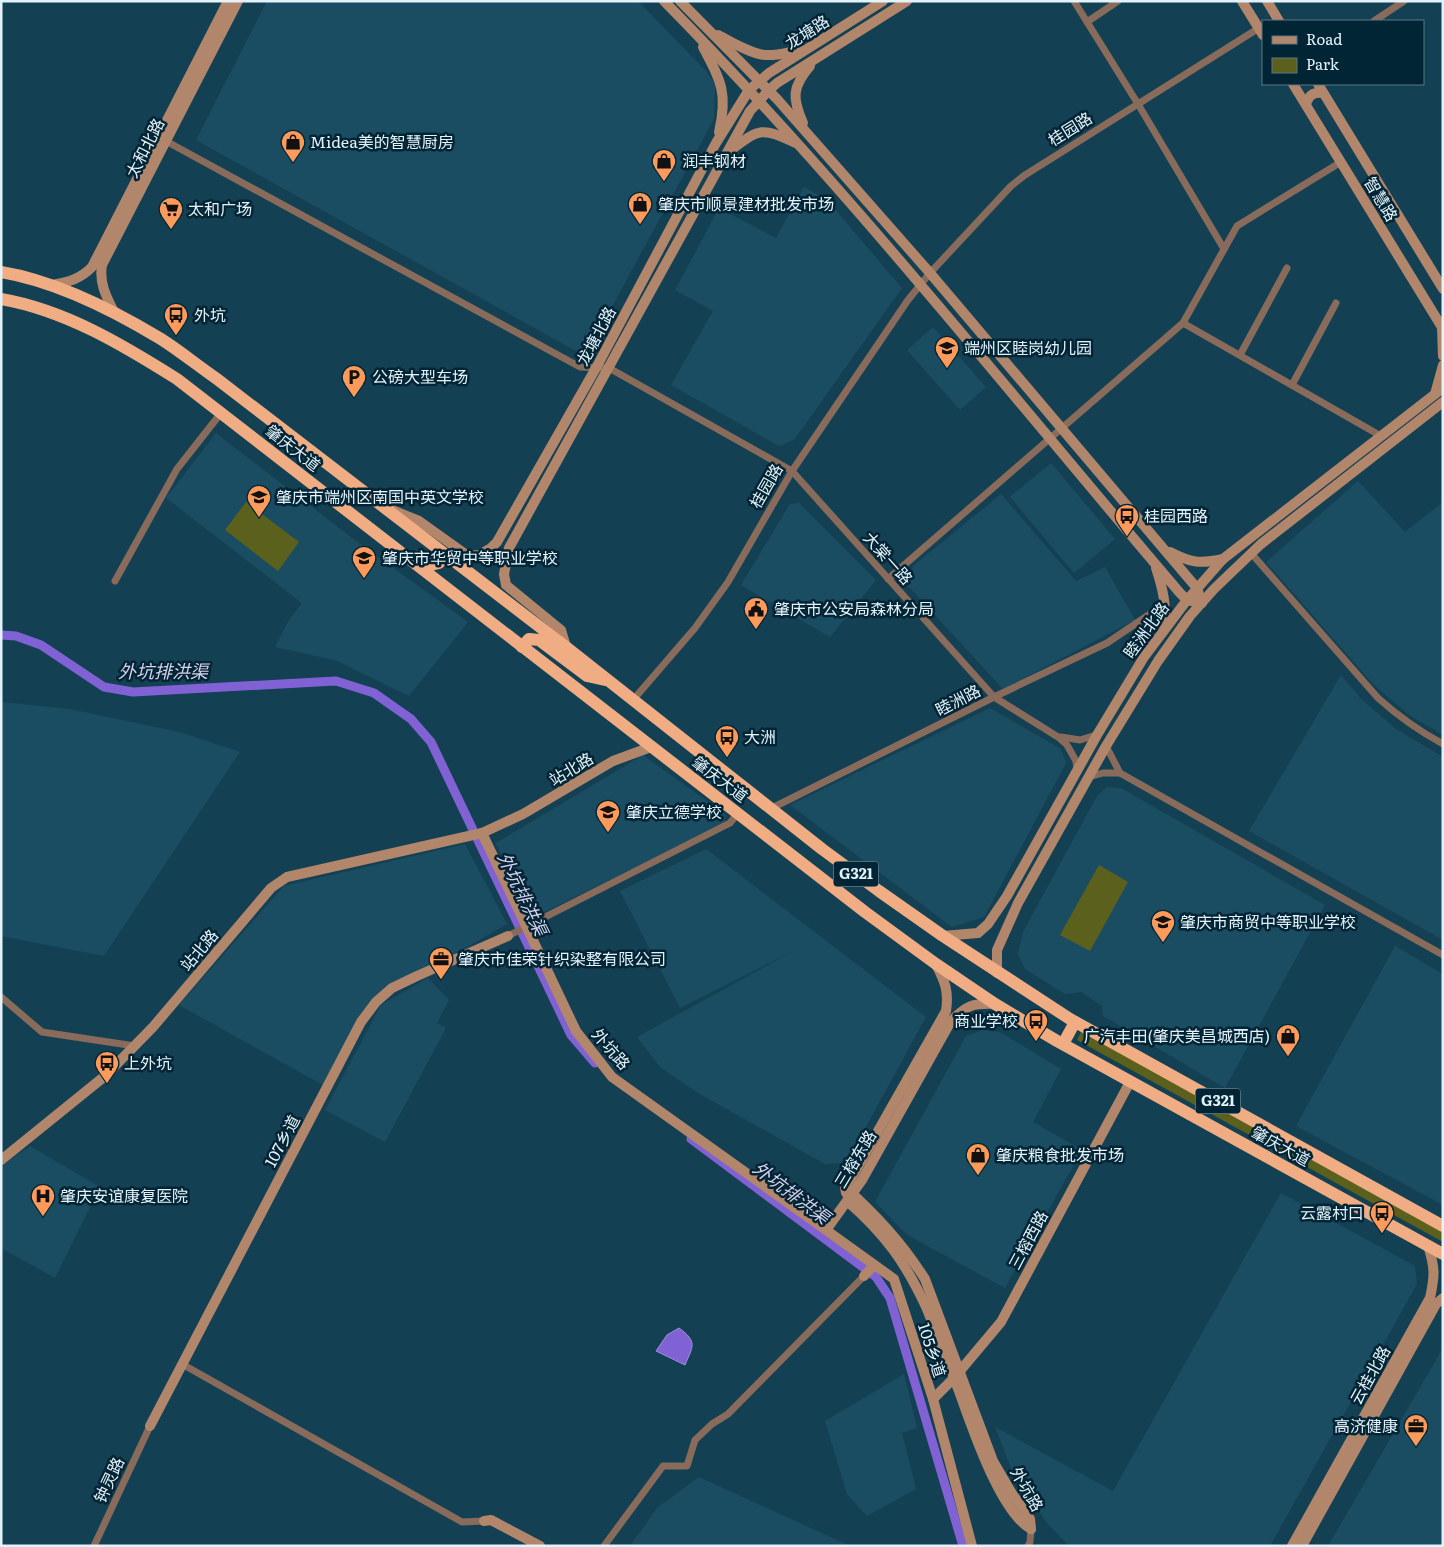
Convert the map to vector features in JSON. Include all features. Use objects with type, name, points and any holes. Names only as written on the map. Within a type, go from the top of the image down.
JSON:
[{"type":"highway","name":"肇庆大道","points":[[1,272],[52,285],[114,312],[162,339],[566,647],[772,808]]},
{"type":"highway","name":"肇庆大道","points":[[1,299],[56,315],[122,345],[177,379],[865,912],[995,1004],[1130,1082],[1443,1254]]},
{"type":"highway","points":[[367,526],[390,534],[431,565],[439,562],[442,552]]},
{"type":"highway","points":[[522,647],[529,639],[539,640],[587,676],[610,682]]},
{"type":"highway","name":"G321","points":[[772,808],[872,886],[997,973],[1075,1022],[1443,1226]]},
{"type":"highway","points":[[1063,1044],[1075,1022]]},
{"type":"street","name":"太和北路","points":[[114,312],[102,285],[100,273],[102,265],[228,1]]},
{"type":"street","name":"太和北路","points":[[52,285],[76,280],[92,267],[238,1]]},
{"type":"street","points":[[664,1],[799,144],[921,284],[1187,600],[1202,603],[1197,588],[1165,549],[930,273],[769,90],[680,1]]},
{"type":"street","name":"龙塘路","points":[[716,143],[748,90],[759,80],[884,1]]},
{"type":"street","points":[[809,135],[797,110],[795,92],[802,76],[819,57],[907,1]]},
{"type":"street","points":[[1074,1],[1224,249]]},
{"type":"street","points":[[1087,22],[1118,1]]},
{"type":"street","points":[[1242,1],[1261,32]]},
{"type":"street","points":[[1267,1],[1278,20]]},
{"type":"street","points":[[1376,20],[1404,1]]},
{"type":"street","points":[[710,31],[755,53],[764,55],[784,54],[809,48]]},
{"type":"street","name":"桂园路","points":[[633,700],[695,628],[723,590],[792,471],[921,284],[1010,186],[1138,104],[1261,32]]},
{"type":"street","points":[[697,34],[719,78],[723,92],[722,118],[716,143]]},
{"type":"street","name":"龙塘北路","points":[[566,647],[561,630],[506,585],[504,574],[508,548],[750,111],[769,90],[819,57]]},
{"type":"street","name":"智慧路","points":[[1294,85],[1442,329]]},
{"type":"street","points":[[1306,104],[1308,97],[1320,88]]},
{"type":"street","name":"智慧路","points":[[1320,88],[1443,289]]},
{"type":"street","points":[[726,154],[752,134],[760,131],[772,133],[799,144]]},
{"type":"street","points":[[162,139],[580,367],[609,368]]},
{"type":"street","name":"龙塘北路","points":[[379,505],[419,521],[468,556],[479,555],[497,542],[596,368],[716,143]]},
{"type":"street","points":[[888,579],[1183,322],[1237,226],[1341,162]]},
{"type":"street","points":[[1240,355],[1287,268]]},
{"type":"street","points":[[1292,385],[1336,303]]},
{"type":"street","points":[[1183,322],[1381,436]]},
{"type":"street","points":[[1442,329],[1443,356]]},
{"type":"street","points":[[1439,391],[1443,365]]},
{"type":"street","name":"大棠一路","points":[[609,368],[792,471],[994,697],[1058,737]]},
{"type":"street","name":"睦洲北路","points":[[943,936],[965,936],[978,933],[988,924],[1007,896],[1129,681],[1164,629],[1223,559],[1439,391]]},
{"type":"street","name":"睦洲北路","points":[[997,973],[997,950],[1018,903],[1106,746],[1158,661],[1190,616],[1268,538],[1443,402]]},
{"type":"street","points":[[115,581],[178,469],[221,413]]},
{"type":"street","points":[[1165,549],[1192,562],[1199,563],[1223,559]]},
{"type":"street","points":[[1251,554],[1378,698],[1412,726],[1443,744]]},
{"type":"street","points":[[1154,562],[1163,588],[1165,603],[1164,629]]},
{"type":"street","name":"睦洲路","points":[[772,808],[1107,643],[1153,612]]},
{"type":"street","points":[[1058,737],[1080,740],[1097,735]]},
{"type":"street","points":[[1058,737],[1068,745],[1073,754],[1077,770]]},
{"type":"street","points":[[1106,746],[1120,773]]},
{"type":"street","name":"站北路","points":[[1,1160],[106,1076],[153,1027],[271,888],[287,877],[482,834],[524,814],[613,761],[651,747]]},
{"type":"street","points":[[1089,777],[1103,773],[1120,773],[1443,954]]},
{"type":"street","points":[[508,936],[730,823],[738,813]]},
{"type":"street","name":"外坑路","points":[[482,834],[576,1031],[612,1077],[826,1230]]},
{"type":"street","points":[[1007,896],[1007,901],[1000,917],[1005,920],[1018,903]]},
{"type":"street","name":"107乡道","points":[[150,1426],[361,1022],[376,1002],[392,988],[508,936]]},
{"type":"street","name":"三榕东路","points":[[848,1194],[852,1177],[946,1011],[948,998],[946,985],[936,964]]},
{"type":"street","points":[[1,996],[42,1032],[135,1046]]},
{"type":"street","name":"三榕东路","points":[[848,1194],[862,1180],[951,1021],[963,1009],[976,1004],[995,1004]]},
{"type":"street","name":"三榕西路","points":[[932,1399],[957,1375],[1001,1322],[1130,1082]]},
{"type":"street","points":[[826,1230],[848,1194]]},
{"type":"street","name":"外坑路","points":[[848,1194],[885,1238],[915,1282],[957,1375],[991,1474],[1024,1526],[1031,1530]]},
{"type":"street","name":"105乡道","points":[[826,1230],[894,1279],[932,1399],[972,1546]]},
{"type":"street","points":[[1428,1245],[1432,1261],[1436,1300]]},
{"type":"street","points":[[604,1546],[663,1466],[687,1466],[695,1440],[712,1424],[728,1414],[874,1265]]},
{"type":"street","name":"云桂北路","points":[[1292,1546],[1436,1300]]},
{"type":"street","name":"云桂北路","points":[[1302,1546],[1436,1300]]},
{"type":"street","points":[[182,1364],[462,1522],[491,1520],[540,1546]]},
{"type":"street","name":"钟灵路","points":[[94,1546],[150,1426]]},
{"type":"street","points":[[484,1521],[488,1526],[526,1546]]},
{"type":"street","points":[[1028,1546],[1031,1530]]},
{"type":"shaded area","points":[[267,1],[638,1],[706,71],[715,84],[714,119],[585,356],[196,140]]},
{"type":"shaded area","points":[[804,187],[827,200],[902,288],[794,440],[779,446],[671,385],[713,311],[675,290],[719,208],[776,238]]},
{"type":"shaded area","name":"端州区睦岗幼儿园","points":[[933,327],[986,387],[960,410],[907,350]]},
{"type":"shaded area","points":[[216,433],[352,538],[468,622],[409,696],[335,660],[275,647],[289,620],[302,603],[166,498]]},
{"type":"shaded area","points":[[1051,463],[1115,539],[1074,573],[1010,497]]},
{"type":"shaded area","points":[[1358,481],[1405,532],[1443,502],[1443,735],[1409,715],[1373,684],[1266,562]]},
{"type":"shaded area","points":[[1001,494],[1076,581],[1105,567],[1135,620],[1003,689],[908,586],[913,566]]},
{"type":"shaded area","points":[[799,503],[876,580],[830,637],[741,585],[790,504]]},
{"type":"shaded area","points":[[1341,675],[1361,699],[1396,729],[1443,757],[1443,940],[1249,831]]},
{"type":"shaded area","points":[[1,702],[69,709],[179,732],[240,752],[104,956],[1,936]]},
{"type":"shaded area","points":[[990,708],[1061,749],[1066,763],[984,917],[952,927],[790,805]]},
{"type":"shaded area","name":"肇庆立德学校","points":[[643,755],[726,815],[724,824],[532,918],[496,843]]},
{"type":"shaded area","name":"肇庆市商贸中等职业学校","points":[[1107,787],[1121,788],[1325,905],[1225,1088],[1103,1016],[1102,1006],[1081,992],[1065,994],[1025,969],[1018,954],[1023,932],[1097,796]]},
{"type":"shaded area","points":[[465,844],[507,924],[376,1002],[323,1085],[179,1005],[284,886]]},
{"type":"shaded area","points":[[706,849],[926,1017],[849,1158],[839,1163],[825,1164],[698,1093],[660,1067],[637,1037],[797,949],[680,1008],[620,891]]},
{"type":"shaded area","points":[[1395,946],[1443,974],[1443,1205],[1296,1126]]},
{"type":"shaded area","points":[[428,978],[449,1000],[437,1023],[446,1028],[385,1142],[325,1110],[381,1005]]},
{"type":"shaded area","name":"肇庆粮食批发市场","points":[[983,1030],[1000,1032],[1061,1069],[1033,1122],[1082,1150],[1005,1288],[907,1235],[875,1202],[966,1036]]},
{"type":"shaded area","name":"肇庆安谊康复医院","points":[[30,1146],[100,1187],[55,1278],[1,1248],[1,1166]]},
{"type":"shaded area","points":[[1281,1193],[1415,1266],[1417,1284],[1270,1546],[1069,1546],[1047,1523],[1012,1471],[995,1427],[1113,1491]]},
{"type":"shaded area","points":[[679,1328],[689,1337],[692,1345],[685,1365],[656,1351],[667,1335]]},
{"type":"shaded area","name":"高济健康","points":[[1443,1348],[1443,1546],[1328,1546]]},
{"type":"shaded area","points":[[904,1374],[917,1428],[902,1433],[916,1489],[867,1516],[847,1494],[825,1421]]},
{"type":"shaded area","points":[[699,1477],[848,1545],[630,1546],[657,1508]]},
{"type":"green space","points":[[246,502],[299,542],[278,571],[225,530]]},
{"type":"green space","points":[[1099,865],[1128,882],[1090,951],[1060,935]]},
{"type":"green space","points":[[1082,1030],[1443,1230],[1443,1242],[1077,1040]]},
{"type":"waterway","name":"外坑排洪渠","points":[[1,635],[16,636],[41,645],[104,687],[133,692],[336,681],[374,693],[411,719],[431,742],[571,1035],[595,1063]]},
{"type":"waterway","name":"外坑排洪渠","points":[[691,1139],[876,1277],[890,1298],[963,1546]]},
{"type":"place","name":"Midea美的智慧厨房","points":[[293,163]]},
{"type":"place","name":"润丰钢材","points":[[664,182]]},
{"type":"place","name":"肇庆市顺景建材批发市场","points":[[640,225]]},
{"type":"place","name":"太和广场","points":[[171,230]]},
{"type":"place","name":"外坑","points":[[176,336]]},
{"type":"place","name":"端州区睦岗幼儿园","points":[[947,369]]},
{"type":"place","name":"公磅大型车场","points":[[354,398]]},
{"type":"place","name":"肇庆市端州区南国中英文学校","points":[[259,518]]},
{"type":"place","name":"桂园西路","points":[[1127,537]]},
{"type":"place","name":"肇庆市华贸中等职业学校","points":[[364,579]]},
{"type":"place","name":"肇庆市公安局森林分局","points":[[756,630]]},
{"type":"place","name":"大洲","points":[[727,758]]},
{"type":"place","name":"肇庆立德学校","points":[[608,833]]},
{"type":"place","name":"肇庆市商贸中等职业学校","points":[[1163,943]]},
{"type":"place","name":"肇庆市佳荣针织染整有限公司","points":[[441,980]]},
{"type":"place","name":"商业学校","points":[[1036,1042]]},
{"type":"place","name":"广汽丰田(肇庆美昌城西店)","points":[[1288,1057]]},
{"type":"place","name":"上外坑","points":[[107,1084]]},
{"type":"place","name":"肇庆粮食批发市场","points":[[978,1176]]},
{"type":"place","name":"肇庆安谊康复医院","points":[[43,1217]]},
{"type":"place","name":"云露村口","points":[[1382,1234]]},
{"type":"place","name":"高济健康","points":[[1416,1447]]}]
